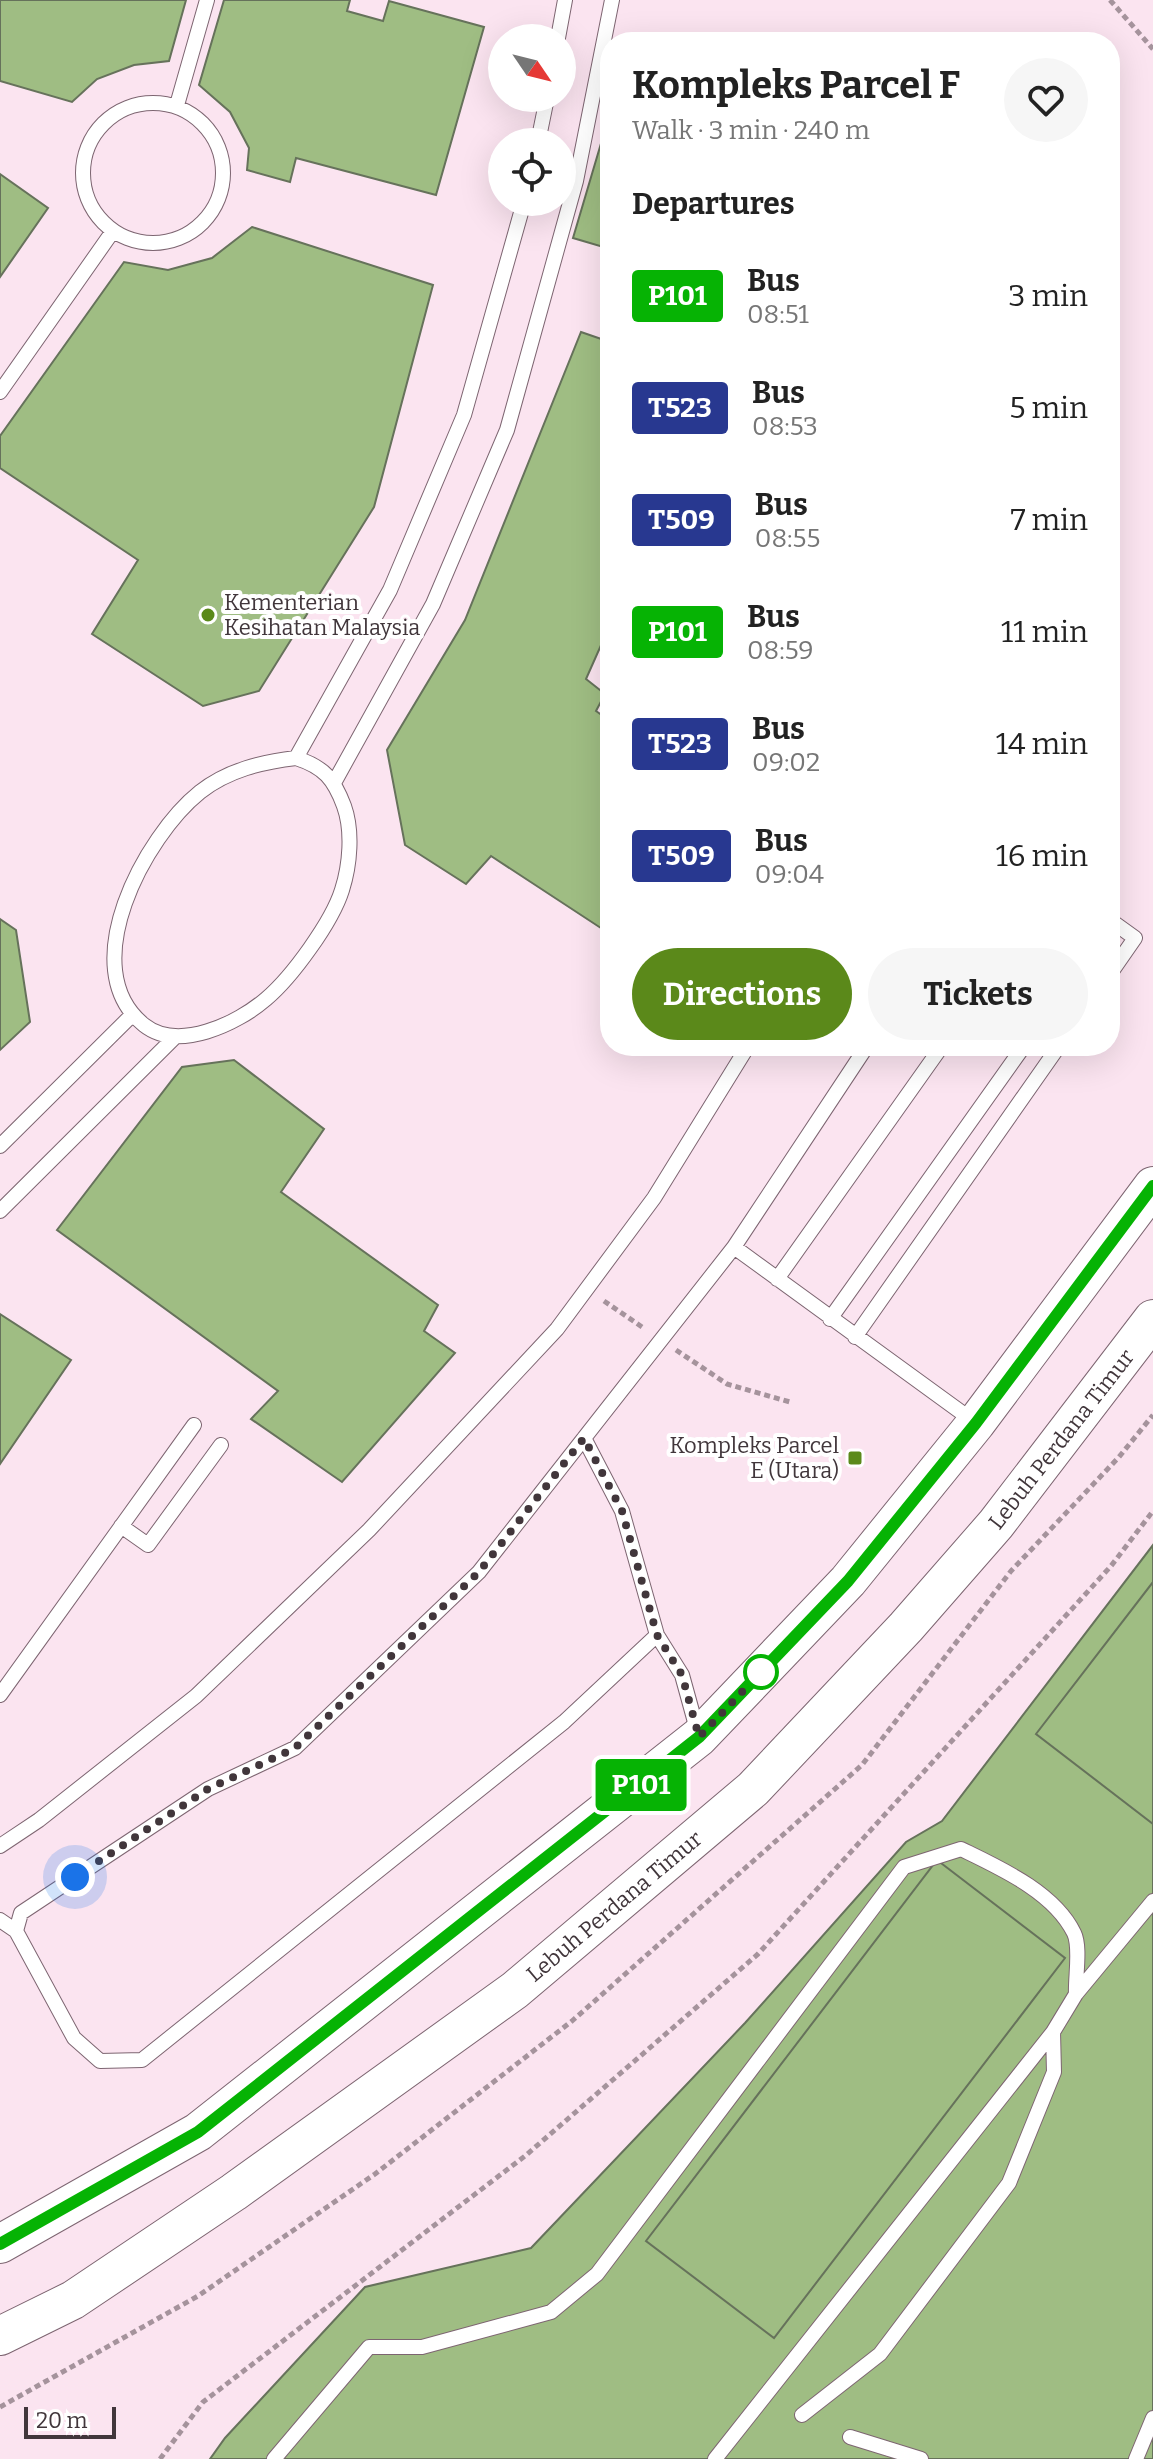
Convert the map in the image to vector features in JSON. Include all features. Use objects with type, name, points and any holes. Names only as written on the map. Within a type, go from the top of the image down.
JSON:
[{"type":"main road","points":[[0,2244],[198,2132],[699,1737],[848,1581],[976,1423],[1153,1186]]},
{"type":"main road","name":"Lebuh Perdana Timur","points":[[0,2336],[73,2300],[234,2192],[515,1990],[753,1789],[906,1627],[996,1524],[1153,1319]]},
{"type":"main road","points":[[0,2353],[73,2300]]},
{"type":"lane","points":[[177,105],[207,0]]},
{"type":"lane","points":[[561,24],[565,0]]},
{"type":"lane","points":[[609,32],[612,0]]},
{"type":"lane","points":[[335,781],[433,604],[507,430],[576,181],[600,78]]},
{"type":"lane","points":[[142,102],[177,105],[207,125],[223,157],[223,190],[202,225],[172,242],[131,241],[113,231],[90,205],[83,182],[86,147],[112,115],[142,102]]},
{"type":"lane","points":[[296,758],[390,590],[464,415],[520,216]]},
{"type":"lane","points":[[0,392],[113,231]]},
{"type":"lane","points":[[0,1211],[175,1037],[217,1026],[266,999],[331,916],[343,889],[349,852],[347,816],[335,781],[316,765],[296,758],[261,762],[201,792],[182,810],[132,880],[121,907],[115,944],[119,980],[132,1015],[151,1030],[175,1037]]},
{"type":"lane","points":[[1120,928],[1135,938],[1120,960]]},
{"type":"lane","points":[[0,1146],[132,1015]]},
{"type":"lane","points":[[0,1846],[39,1820],[196,1696],[369,1530],[557,1329],[654,1198],[742,1056]]},
{"type":"lane","points":[[16,1931],[21,1913],[208,1789],[295,1748],[479,1572],[734,1247],[860,1056]]},
{"type":"lane","points":[[777,1279],[935,1056]]},
{"type":"lane","points":[[830,1319],[1017,1056]]},
{"type":"lane","points":[[855,1337],[1052,1056]]},
{"type":"lane","points":[[734,1247],[976,1423]]},
{"type":"lane","points":[[3,1684],[194,1425]]},
{"type":"lane","points":[[584,1438],[622,1511],[657,1635],[682,1675],[699,1737]]},
{"type":"lane","points":[[121,1526],[148,1545],[221,1445]]},
{"type":"lane","points":[[0,1920],[16,1931],[74,2038],[100,2061],[142,2060],[564,1722],[657,1635]]},
{"type":"lane","points":[[274,2459],[369,2347],[422,2347],[551,2312],[597,2274],[904,1867],[961,1849],[1045,1898],[1075,1934],[1076,1994]]},
{"type":"lane","points":[[715,2459],[1053,2032],[1076,1994],[1153,1901]]},
{"type":"lane","points":[[802,2415],[880,2354],[1009,2183],[1054,2072],[1053,2032]]},
{"type":"lane","points":[[1136,2459],[1153,2418]]},
{"type":"lane","points":[[850,2437],[921,2459]]},
{"type":"path","points":[[1110,0],[1153,49]]},
{"type":"path","points":[[586,1289],[727,1384],[790,1402]]},
{"type":"path","points":[[160,2459],[203,2402],[525,2156],[758,1954],[1111,1566],[1153,1511]]},
{"type":"building","points":[[0,0],[186,0],[169,61],[134,65],[97,79],[72,102],[0,81]]},
{"type":"building","points":[[224,0],[350,0],[347,11],[383,21],[389,1],[484,27],[436,195],[296,158],[290,182],[247,170],[249,148],[230,112],[199,85]]},
{"type":"building","points":[[600,147],[600,246],[573,238]]},
{"type":"building","points":[[0,174],[48,208],[0,277]]},
{"type":"building","points":[[252,227],[433,285],[374,507],[259,691],[203,706],[92,634],[138,560],[0,468],[0,436],[124,262],[168,270],[212,258]]},
{"type":"building","points":[[581,332],[600,339],[600,648],[586,679],[600,690],[600,703],[596,711],[600,714],[600,927],[491,856],[466,884],[405,845],[387,750],[465,620]]},
{"type":"building","points":[[0,919],[16,930],[30,1022],[0,1050]]},
{"type":"building","points":[[234,1060],[324,1129],[281,1192],[438,1305],[424,1331],[455,1353],[342,1482],[251,1419],[278,1391],[57,1230],[182,1067]]},
{"type":"building","points":[[0,1314],[71,1360],[0,1464]]},
{"type":"building","points":[[1153,1545],[1153,2459],[210,2459],[225,2438],[365,2287],[531,2248],[745,2023],[906,1842],[942,1821]]},
{"type":"building","points":[[1153,1582],[1153,1824],[1036,1734]]},
{"type":"building","points":[[937,1860],[1065,1958],[774,2338],[646,2241]]},
{"type":"bus line","name":"P101","points":[[0,2244],[198,2132],[457,1931],[699,1737],[848,1581],[976,1423],[1153,1186]]},
{"type":"place","name":"Kementerian Kesihatan Malaysia","points":[[208,615]]},
{"type":"place","name":"Kompleks Parcel E (Utara)","points":[[855,1458]]},
{"type":"route","points":[[75,1877],[208,1789],[295,1748],[479,1572],[584,1438],[622,1511],[657,1635],[682,1675],[699,1737],[763,1670],[761,1672]]}]
